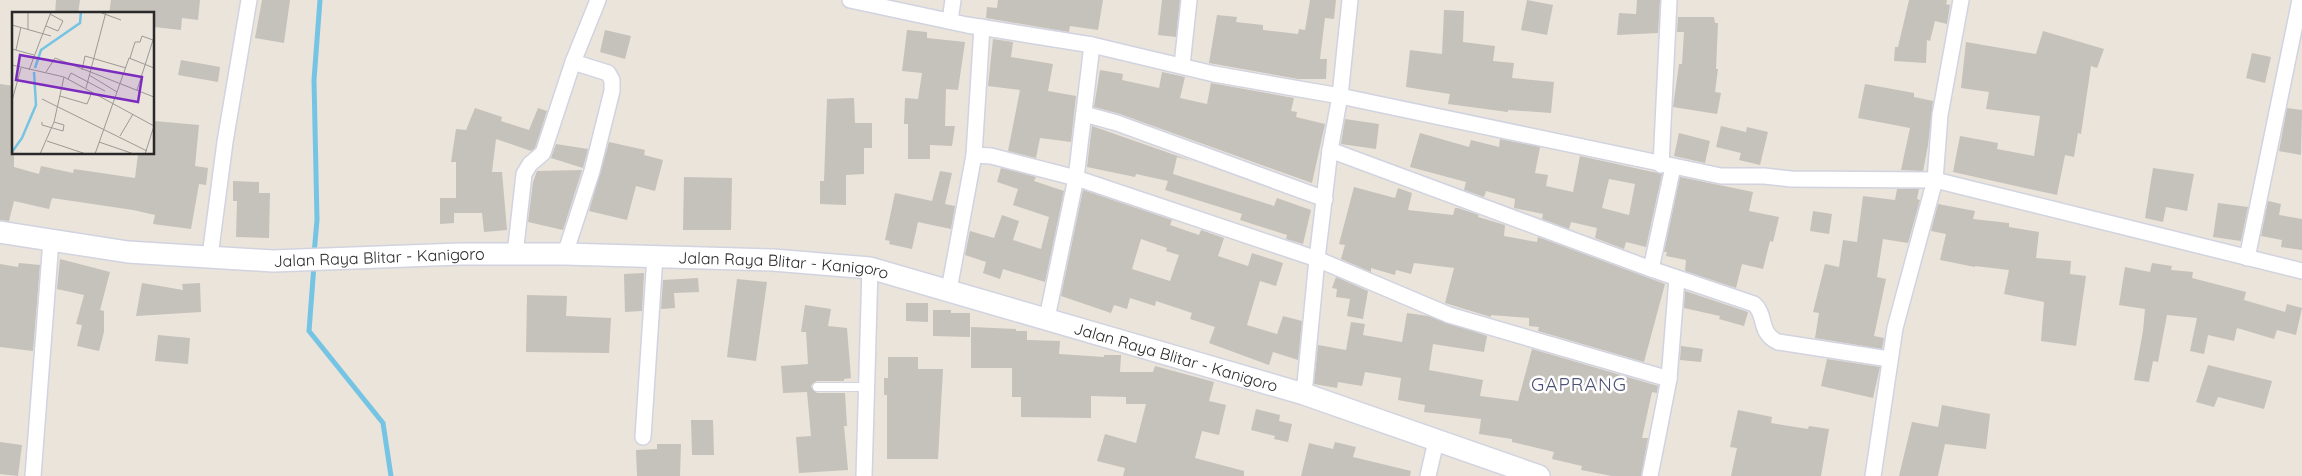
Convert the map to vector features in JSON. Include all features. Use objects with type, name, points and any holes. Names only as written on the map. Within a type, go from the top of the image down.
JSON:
[{"type":"main road","name":"Jalan Raya Blitar - Kanigoro","points":[[0,232],[128,252],[273,261],[460,254],[565,254],[774,260],[870,268],[1304,394],[1532,475]]},
{"type":"street","points":[[210,256],[249,0]]},
{"type":"street","points":[[515,255],[524,174],[530,164],[543,153],[573,62],[598,0]]},
{"type":"street","points":[[850,0],[982,27],[1092,45],[1214,74],[1340,96],[1720,176],[1764,176],[1791,179],[1935,180],[2302,271]]},
{"type":"street","points":[[950,21],[953,0]]},
{"type":"street","points":[[1182,65],[1189,0]]},
{"type":"street","points":[[1304,394],[1316,259],[1330,150],[1340,96],[1350,0]]},
{"type":"street","points":[[1873,476],[1895,328],[1935,180],[1940,115],[1960,0]]},
{"type":"street","points":[[2247,258],[2300,0]]},
{"type":"street","points":[[1651,269],[1667,166],[1668,1]]},
{"type":"street","points":[[949,290],[974,155],[982,27]]},
{"type":"street","points":[[1047,318],[1076,178],[1092,45]]},
{"type":"street","points":[[565,254],[592,171],[612,91],[612,80],[608,73],[573,62]]},
{"type":"street","points":[[1084,114],[1116,123],[1325,199]]},
{"type":"street","points":[[1330,150],[1651,269],[1757,306],[1767,334],[1778,342],[1890,359]]},
{"type":"street","points":[[974,155],[991,156],[1076,178],[1316,259],[1449,315],[1669,379]]},
{"type":"street","points":[[33,476],[51,240]]},
{"type":"street","points":[[643,437],[655,256]]},
{"type":"street","points":[[864,476],[870,268]]},
{"type":"street","points":[[1650,476],[1669,379],[1677,278]]},
{"type":"street","points":[[1428,476],[1436,440]]},
{"type":"lane","points":[[817,387],[866,388]]},
{"type":"building","points":[[56,0],[80,0],[78,12],[55,12]]},
{"type":"building","points":[[111,0],[200,0],[198,20],[182,18],[181,30],[155,27],[155,12],[109,12]]},
{"type":"building","points":[[262,0],[290,0],[284,43],[255,38]]},
{"type":"building","points":[[998,0],[1103,0],[1098,30],[1070,26],[1069,32],[986,18],[987,7],[997,8]]},
{"type":"building","points":[[1162,0],[1180,0],[1176,37],[1158,35]]},
{"type":"building","points":[[1310,0],[1336,0],[1334,19],[1325,18],[1320,59],[1327,59],[1326,79],[1298,79],[1209,63],[1217,15],[1237,17],[1236,22],[1263,25],[1263,30],[1298,34],[1299,29],[1305,30]]},
{"type":"building","points":[[1527,0],[1553,5],[1547,35],[1521,30]]},
{"type":"building","points":[[1637,0],[1660,0],[1658,33],[1617,35],[1619,13],[1636,14]]},
{"type":"building","points":[[1909,0],[1947,0],[1946,4],[1950,5],[1947,24],[1935,21],[1930,41],[1927,40],[1926,63],[1894,61],[1895,47],[1898,47]]},
{"type":"building","points":[[1444,10],[1464,11],[1463,42],[1495,46],[1493,61],[1514,63],[1512,78],[1554,82],[1551,113],[1508,110],[1508,112],[1448,104],[1450,94],[1406,87],[1410,50],[1442,54]]},
{"type":"building","points":[[1678,17],[1714,17],[1715,23],[1718,23],[1716,69],[1718,69],[1715,92],[1721,93],[1717,114],[1673,107],[1679,64],[1682,64],[1684,32],[1677,32]]},
{"type":"building","points":[[605,30],[631,36],[625,59],[600,52]]},
{"type":"building","points":[[907,30],[927,32],[927,38],[965,42],[958,90],[946,89],[945,126],[955,126],[952,146],[930,145],[930,159],[908,159],[908,124],[904,124],[905,98],[918,99],[922,73],[902,71]]},
{"type":"building","points":[[2043,31],[2104,49],[2097,68],[2091,66],[2081,134],[2078,133],[2074,157],[2065,155],[2057,195],[1953,172],[1960,136],[1998,143],[1997,149],[2034,156],[2040,116],[1986,109],[1989,92],[1961,88],[1966,42],[2036,54]]},
{"type":"building","points":[[993,39],[1013,42],[1011,57],[1053,64],[1048,91],[1076,96],[1071,142],[1040,138],[1036,158],[1008,151],[1020,90],[988,86]]},
{"type":"building","points":[[2252,53],[2271,57],[2265,83],[2246,78]]},
{"type":"building","points":[[181,60],[220,67],[218,82],[178,75]]},
{"type":"building","points":[[1100,70],[1123,74],[1122,80],[1159,88],[1162,72],[1185,77],[1180,98],[1207,104],[1211,83],[1294,98],[1291,111],[1297,112],[1296,117],[1325,124],[1312,183],[1120,114],[1094,107]]},
{"type":"building","points":[[0,84],[12,86],[12,155],[14,155],[14,167],[39,174],[41,166],[73,173],[74,169],[135,178],[138,155],[155,155],[155,121],[199,125],[195,166],[208,168],[206,185],[199,184],[191,229],[153,224],[155,215],[133,210],[52,198],[49,209],[14,201],[9,221],[0,220]]},
{"type":"building","points":[[1865,84],[1914,93],[1914,97],[1933,101],[1923,171],[1901,170],[1910,128],[1858,118]]},
{"type":"building","points":[[854,98],[855,123],[872,123],[872,148],[864,148],[864,174],[846,175],[846,205],[820,204],[820,181],[824,181],[827,99]]},
{"type":"building","points":[[475,108],[502,117],[501,121],[529,130],[538,108],[547,111],[535,148],[531,151],[496,139],[492,172],[502,172],[507,230],[484,232],[482,213],[454,213],[454,223],[440,224],[440,198],[456,198],[456,162],[451,162],[456,129],[466,130]]},
{"type":"building","points":[[2287,108],[2302,110],[2301,155],[2279,151]]},
{"type":"building","points":[[1345,119],[1379,124],[1376,149],[1341,144]]},
{"type":"building","points":[[1092,126],[1192,161],[1177,157],[1173,174],[1274,206],[1277,198],[1311,210],[1303,244],[1286,239],[1287,235],[1240,220],[1242,214],[1165,190],[1168,181],[1136,174],[1135,177],[1087,167]]},
{"type":"building","points":[[1721,126],[1746,132],[1747,127],[1768,132],[1760,165],[1739,160],[1741,153],[1716,147]]},
{"type":"building","points":[[1420,133],[1469,147],[1471,140],[1499,147],[1500,139],[1540,147],[1535,173],[1548,175],[1546,186],[1573,192],[1580,156],[1662,174],[1646,247],[1626,242],[1624,249],[1595,238],[1597,228],[1571,222],[1569,229],[1542,219],[1543,214],[1514,208],[1515,199],[1486,191],[1484,197],[1464,190],[1466,182],[1410,167]],"holes":[[[1609,179],[1635,184],[1629,215],[1602,208]]]},
{"type":"building","points":[[1679,133],[1710,141],[1705,163],[1674,156]]},
{"type":"building","points":[[609,142],[645,150],[644,155],[663,160],[655,191],[636,186],[627,220],[589,211]]},
{"type":"building","points":[[556,144],[588,149],[583,168],[551,158]]},
{"type":"building","points":[[1001,168],[1036,177],[1034,181],[1064,191],[1045,282],[1003,269],[1000,279],[983,273],[986,262],[965,255],[970,231],[994,238],[1002,215],[1019,221],[1013,240],[1041,249],[1049,217],[1013,205],[1018,189],[997,182]]},
{"type":"building","points":[[2153,168],[2194,174],[2187,211],[2166,207],[2163,222],[2145,218]]},
{"type":"building","points":[[582,170],[563,230],[528,222],[533,182],[537,171]]},
{"type":"building","points":[[940,171],[952,173],[945,204],[955,206],[951,229],[918,222],[912,249],[889,244],[890,241],[885,240],[895,193],[932,201]]},
{"type":"building","points":[[684,177],[732,178],[731,230],[683,230]]},
{"type":"building","points":[[1680,177],[1753,192],[1749,211],[1779,217],[1773,242],[1770,241],[1763,269],[1742,264],[1736,288],[1685,271],[1686,260],[1666,256],[1667,252],[1664,252]]},
{"type":"building","points":[[233,181],[259,182],[259,193],[270,193],[269,238],[236,237],[237,201],[233,201]]},
{"type":"building","points":[[1354,187],[1395,198],[1398,188],[1412,193],[1408,210],[1453,215],[1455,208],[1458,208],[1479,215],[1478,217],[1505,225],[1504,236],[1537,242],[1538,237],[1665,284],[1644,362],[1538,331],[1539,327],[1529,326],[1529,318],[1491,315],[1491,317],[1445,303],[1454,268],[1414,263],[1411,274],[1396,270],[1395,275],[1371,268],[1371,272],[1341,259],[1345,245],[1339,244]]},
{"type":"building","points":[[1897,189],[1919,189],[1917,199],[1920,200],[1908,243],[1883,239],[1877,277],[1886,279],[1874,336],[1884,338],[1882,349],[1815,338],[1819,313],[1813,312],[1825,264],[1839,267],[1843,240],[1857,242],[1863,196],[1895,200]]},
{"type":"building","points":[[1083,190],[1172,220],[1170,225],[1199,235],[1201,230],[1224,238],[1218,256],[1248,266],[1252,253],[1283,263],[1276,286],[1260,281],[1247,325],[1277,334],[1283,316],[1302,321],[1298,360],[1273,352],[1269,365],[1209,343],[1215,327],[1190,319],[1192,313],[1156,301],[1155,306],[1130,298],[1127,309],[1114,305],[1111,313],[1061,296]],"holes":[[[1141,239],[1167,248],[1166,251],[1179,255],[1170,281],[1132,269]]]},
{"type":"building","points":[[2268,201],[2281,204],[2279,215],[2302,219],[2302,250],[2281,247],[2282,240],[2261,236]]},
{"type":"building","points":[[2218,203],[2248,207],[2241,241],[2213,237]]},
{"type":"building","points":[[1938,204],[1975,211],[1973,219],[2009,223],[2009,227],[2039,232],[2036,258],[2071,261],[2070,274],[2086,276],[2076,346],[2041,341],[2044,302],[2004,294],[2009,270],[1975,267],[1940,260],[1946,234],[1931,231]]},
{"type":"building","points":[[1813,211],[1832,214],[1829,234],[1810,231]]},
{"type":"building","points":[[60,259],[110,272],[100,310],[104,311],[104,332],[99,351],[77,346],[82,325],[76,324],[84,295],[57,289]]},
{"type":"building","points":[[19,263],[40,265],[33,351],[0,347],[0,264],[18,267]]},
{"type":"building","points":[[2152,263],[2172,266],[2171,270],[2193,272],[2192,278],[2246,292],[2244,300],[2285,312],[2287,304],[2302,308],[2296,335],[2277,330],[2274,339],[2237,328],[2234,341],[2208,335],[2204,354],[2190,351],[2197,318],[2167,315],[2158,362],[2153,361],[2149,382],[2134,380],[2145,309],[2119,305],[2125,267],[2150,272]]},
{"type":"building","points":[[644,273],[642,311],[625,312],[624,274]]},
{"type":"building","points":[[1336,277],[1368,291],[1363,319],[1347,316],[1350,299],[1336,297],[1337,289],[1332,288]]},
{"type":"building","points":[[698,278],[699,292],[674,293],[675,308],[661,309],[663,280]]},
{"type":"building","points":[[737,279],[767,282],[756,361],[727,357]]},
{"type":"building","points":[[142,283],[183,290],[182,284],[200,283],[201,312],[136,316]]},
{"type":"building","points":[[1685,291],[1748,312],[1744,326],[1719,319],[1720,316],[1684,308]]},
{"type":"building","points":[[527,295],[567,296],[566,316],[611,318],[609,353],[526,352]]},
{"type":"building","points":[[906,303],[928,303],[928,322],[906,321]]},
{"type":"building","points":[[805,305],[831,309],[828,326],[847,328],[851,378],[844,379],[844,381],[817,381],[811,387],[817,393],[845,393],[847,426],[844,426],[848,470],[799,473],[796,437],[811,436],[807,392],[783,393],[781,366],[808,364],[806,332],[801,332]]},
{"type":"building","points":[[933,310],[951,310],[951,313],[970,313],[970,337],[933,336]]},
{"type":"building","points":[[1407,313],[1428,316],[1487,336],[1484,352],[1433,344],[1429,370],[1483,380],[1480,396],[1518,401],[1532,349],[1658,386],[1657,393],[1652,392],[1642,438],[1648,438],[1641,476],[1612,476],[1581,470],[1582,466],[1552,459],[1554,452],[1512,442],[1512,439],[1479,434],[1481,419],[1424,412],[1425,405],[1398,400],[1401,378],[1365,372],[1362,386],[1338,382],[1337,388],[1314,384],[1318,345],[1346,350],[1351,322],[1365,324],[1363,335],[1402,342]]},
{"type":"building","points":[[971,327],[1016,329],[1016,331],[1027,331],[1027,340],[1060,341],[1059,354],[1104,357],[1104,355],[1121,355],[1120,372],[1153,372],[1155,366],[1214,382],[1209,401],[1226,405],[1219,435],[1202,431],[1195,458],[1244,471],[1244,476],[1123,476],[1125,468],[1097,461],[1105,434],[1136,443],[1146,404],[1126,404],[1126,397],[1091,396],[1091,418],[1021,417],[1021,397],[1012,397],[1012,368],[971,368]]},
{"type":"building","points":[[158,335],[190,338],[188,364],[155,361]]},
{"type":"building","points":[[1681,346],[1703,349],[1701,362],[1680,360]]},
{"type":"building","points":[[888,357],[918,357],[918,369],[943,369],[938,459],[887,459],[887,395],[884,395],[884,378],[888,378]]},
{"type":"building","points":[[1827,359],[1880,367],[1873,398],[1821,386]]},
{"type":"building","points":[[2208,365],[2272,381],[2264,409],[2218,397],[2214,407],[2196,402]]},
{"type":"building","points":[[1942,405],[1990,414],[1986,449],[1945,444],[1938,476],[1899,476],[1912,422],[1938,427]]},
{"type":"building","points":[[1256,409],[1280,415],[1279,421],[1292,424],[1288,442],[1274,439],[1275,436],[1251,430]]},
{"type":"building","points":[[1738,410],[1772,417],[1771,423],[1808,429],[1809,426],[1829,429],[1821,476],[1731,476],[1737,448],[1730,447]]},
{"type":"building","points":[[691,420],[713,420],[714,455],[692,455]]},
{"type":"building","points":[[0,442],[22,445],[18,476],[0,474]]},
{"type":"building","points":[[1335,442],[1356,447],[1353,457],[1411,471],[1410,476],[1301,476],[1309,443],[1333,449]]},
{"type":"building","points":[[657,444],[681,444],[680,476],[637,476],[636,450],[657,449]]},
{"type":"waterway","points":[[314,254],[317,220],[314,80],[320,0]]},
{"type":"waterway","points":[[314,265],[309,331],[383,423],[391,476]]},
{"type":"district","name":"GAPRANG","points":[[1579,384]]}]
